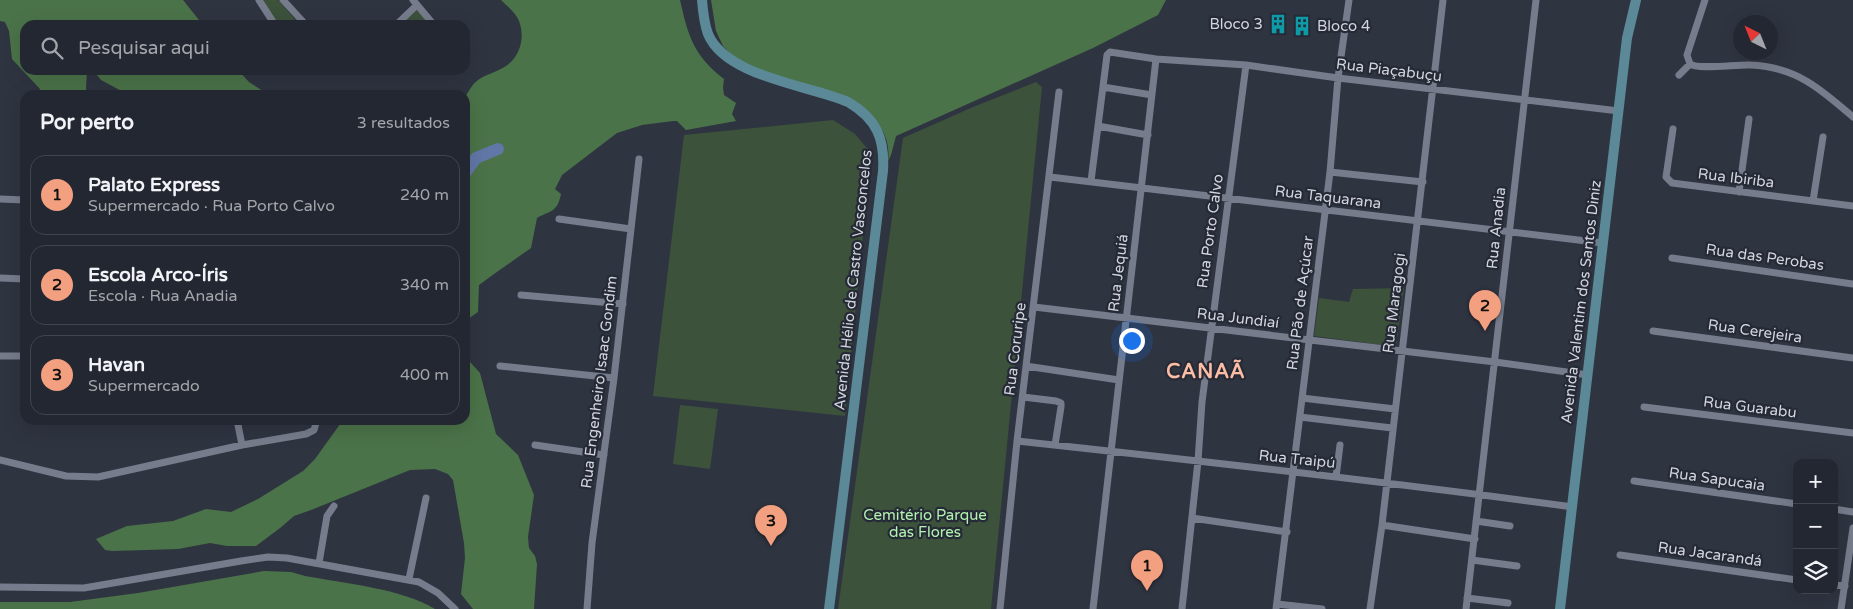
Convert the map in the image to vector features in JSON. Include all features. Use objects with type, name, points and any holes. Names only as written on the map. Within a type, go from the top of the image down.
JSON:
[{"type":"street","points":[[259,0],[272,20]]},
{"type":"street","points":[[283,0],[301,20]]},
{"type":"street","name":"Avenida Hélio de Castro Vasconcelos","points":[[702,0],[705,24],[709,35],[723,54],[748,70],[856,106],[878,130],[883,145],[883,171],[829,609]]},
{"type":"street","name":"Rua Pão de Açúcar","points":[[1277,606],[1330,172],[1338,78],[1349,0]]},
{"type":"street","name":"Rua Maragogi","points":[[1370,609],[1382,525],[1443,0]]},
{"type":"street","name":"Rua Anadia","points":[[1466,609],[1536,0]]},
{"type":"street","points":[[1631,0],[1631,17]]},
{"type":"street","name":"Avenida Valentim dos Santos Diniz","points":[[1560,609],[1619,111],[1631,17],[1636,0]]},
{"type":"street","points":[[1705,0],[1687,55],[1690,64],[1696,67],[1753,65],[1783,70],[1807,80],[1853,117]]},
{"type":"street","points":[[400,20],[415,3],[430,20]]},
{"type":"street","name":"Rua Piaçabuçu","points":[[1103,87],[1107,55],[1109,53],[1156,59],[1246,65],[1338,78],[1619,111]]},
{"type":"street","name":"Rua Jequiá","points":[[1093,609],[1156,59]]},
{"type":"street","points":[[1679,75],[1690,64]]},
{"type":"street","name":"Rua Porto Calvo","points":[[1182,609],[1198,461],[1202,402],[1246,65]]},
{"type":"street","points":[[1091,182],[1103,87],[1152,95]]},
{"type":"street","name":"Rua Coruripe","points":[[1000,609],[1017,441],[1059,92]]},
{"type":"street","points":[[1739,192],[1749,119]]},
{"type":"street","points":[[1098,126],[1148,135]]},
{"type":"street","name":"Rua Ibiriba","points":[[1674,130],[1666,177],[1672,183],[1853,206]]},
{"type":"street","points":[[1813,202],[1823,137]]},
{"type":"street","name":"Rua Engenheiro Isaac Gondim","points":[[587,609],[592,543],[614,378],[639,159]]},
{"type":"street","points":[[1330,172],[1422,182]]},
{"type":"street","name":"Rua Taquarana","points":[[1050,177],[1603,243]]},
{"type":"street","points":[[0,199],[20,200]]},
{"type":"street","points":[[559,219],[632,229]]},
{"type":"street","name":"Rua das Perobas","points":[[1672,258],[1853,284]]},
{"type":"street","points":[[0,278],[20,279]]},
{"type":"street","points":[[521,295],[623,304]]},
{"type":"street","name":"Rua Jundiaí","points":[[1034,308],[1495,362],[1588,375]]},
{"type":"street","name":"Rua Cerejeira","points":[[1653,330],[1853,358]]},
{"type":"street","points":[[0,356],[20,356]]},
{"type":"street","points":[[500,366],[614,378]]},
{"type":"street","points":[[1026,366],[1119,380]]},
{"type":"street","points":[[1023,397],[1060,403],[1062,407],[1055,445]]},
{"type":"street","points":[[1302,398],[1395,409]]},
{"type":"street","name":"Rua Guarabu","points":[[1644,407],[1853,434]]},
{"type":"street","points":[[1300,417],[1392,428]]},
{"type":"street","points":[[238,425],[242,445]]},
{"type":"street","points":[[0,460],[59,474],[88,478],[242,445],[306,434],[314,430],[316,425]]},
{"type":"street","name":"Rua Traipú","points":[[1017,441],[1336,477],[1573,507]]},
{"type":"street","points":[[535,445],[604,455]]},
{"type":"street","points":[[1336,477],[1340,445]]},
{"type":"street","name":"Rua Sapucaia","points":[[1634,481],[1793,503]]},
{"type":"street","points":[[409,579],[426,498]]},
{"type":"street","points":[[319,563],[327,516],[334,506]]},
{"type":"street","points":[[1838,510],[1853,512]]},
{"type":"street","points":[[1192,518],[1287,532]]},
{"type":"street","points":[[1476,521],[1510,526]]},
{"type":"street","points":[[1382,525],[1475,538]]},
{"type":"street","points":[[1842,609],[1853,528]]},
{"type":"street","name":"Rua Jacarandá","points":[[1620,555],[1793,579]]},
{"type":"street","points":[[0,587],[70,589],[100,586],[268,557],[288,558],[409,579],[431,588],[455,609]]},
{"type":"street","points":[[1472,560],[1517,566]]},
{"type":"street","points":[[1838,585],[1845,586]]},
{"type":"street","points":[[1467,598],[1508,603]]},
{"type":"street","points":[[1277,606],[1322,609]]},
{"type":"green space","points":[[0,0],[183,0],[199,20],[20,20],[20,68],[12,59],[9,31],[5,22],[0,21]]},
{"type":"green space","points":[[263,0],[278,0],[296,20],[275,20]]},
{"type":"green space","points":[[501,0],[680,0],[686,24],[694,44],[706,62],[724,79],[724,95],[736,103],[732,114],[736,121],[686,130],[677,121],[673,121],[642,125],[617,133],[562,175],[555,189],[561,194],[558,205],[553,210],[537,218],[531,248],[479,285],[478,312],[470,318],[470,90],[482,77],[506,66],[515,57],[522,33],[518,18]]},
{"type":"green space","points":[[711,0],[1166,0],[1158,15],[1093,48],[896,136],[888,161],[886,138],[875,120],[865,109],[739,63],[723,46],[716,31]]},
{"type":"green space","points":[[417,10],[426,20],[406,20]]},
{"type":"green space","points":[[27,75],[87,75],[86,90],[40,89]]},
{"type":"green space","points":[[97,75],[243,75],[261,90],[120,90],[101,80]]},
{"type":"green space","name":"Cemitério Parque das Flores","points":[[1036,82],[1042,87],[991,609],[838,609],[903,138]]},
{"type":"green space","points":[[833,120],[855,134],[871,153],[845,416],[653,396],[684,135]]},
{"type":"green space","points":[[1404,288],[1396,347],[1314,336],[1319,298],[1349,302],[1353,289]]},
{"type":"green space","points":[[470,362],[480,373],[496,434],[518,455],[534,495],[528,537],[529,548],[535,556],[537,564],[534,609],[473,609],[461,594],[465,558],[464,543],[453,480],[448,474],[435,469],[410,470],[294,516],[256,546],[227,546],[210,543],[178,549],[112,551],[105,550],[96,539],[127,526],[173,521],[206,509],[231,512],[258,499],[303,471],[315,459],[339,425],[470,425]]},
{"type":"green space","points":[[680,405],[718,409],[710,469],[673,464]]},
{"type":"green space","points":[[264,571],[291,572],[390,592],[407,596],[435,609],[0,609],[0,602],[70,602],[138,593]]},
{"type":"waterway","points":[[470,166],[476,158],[498,149]]},
{"type":"place","name":"Bloco 3","points":[[1278,24]]},
{"type":"place","name":"Bloco 4","points":[[1302,26]]},
{"type":"place","name":"Escola Arco-Íris","points":[[1485,331]]},
{"type":"place","name":"Havan","points":[[771,546]]},
{"type":"place","name":"Palato Express","points":[[1147,591]]},
{"type":"district","name":"CANAÃ","points":[[1206,371]]}]
